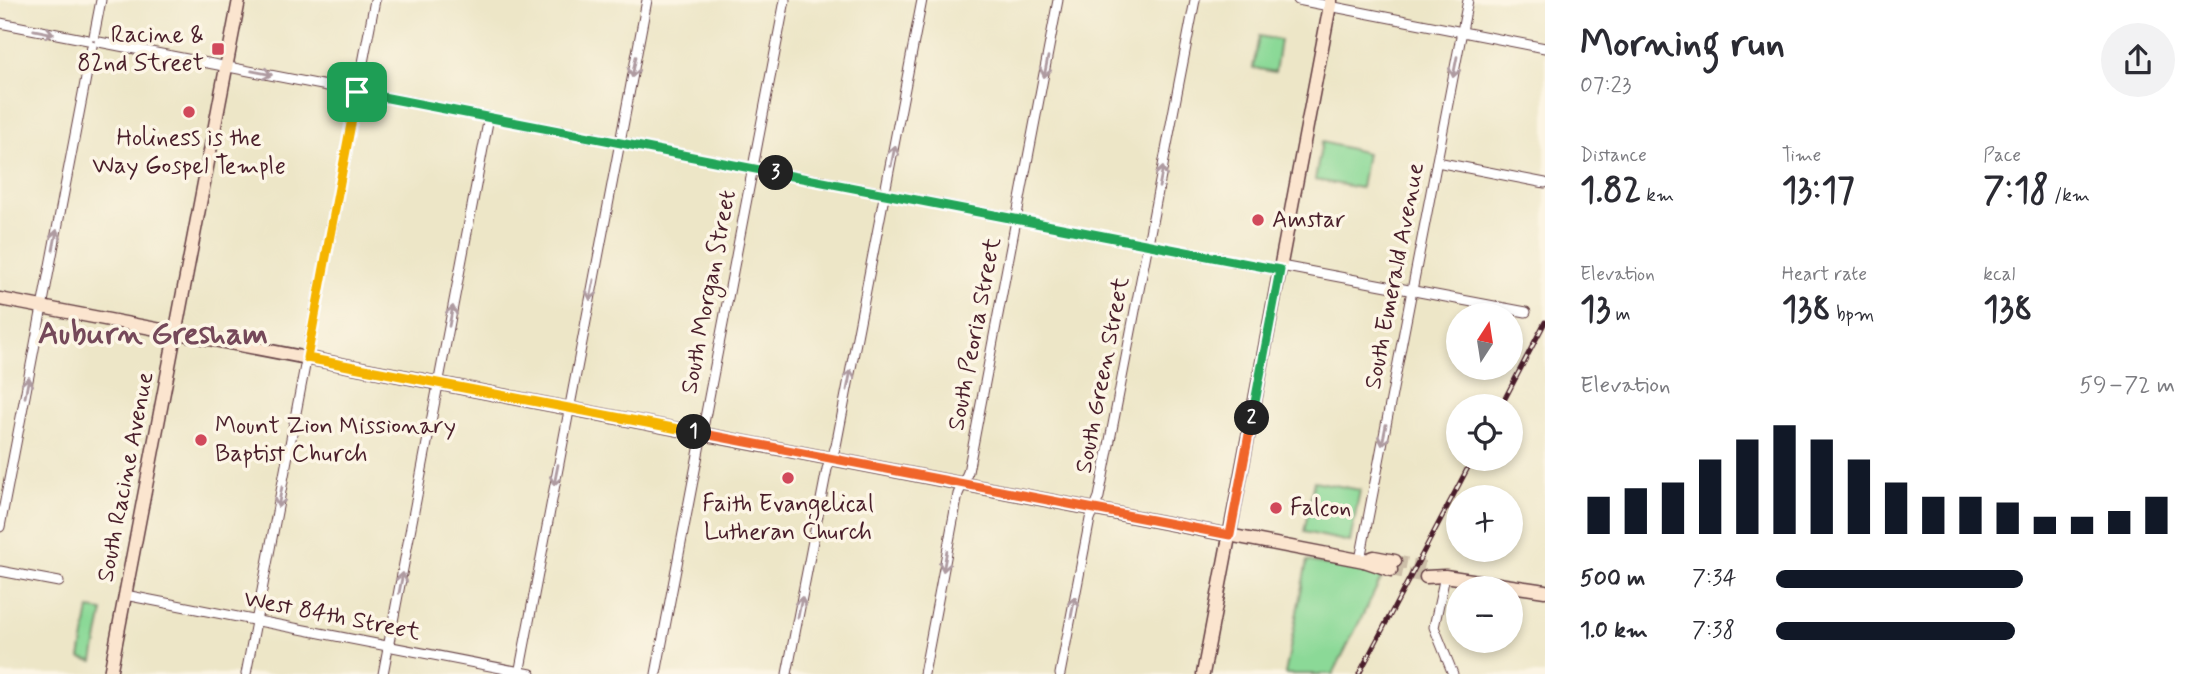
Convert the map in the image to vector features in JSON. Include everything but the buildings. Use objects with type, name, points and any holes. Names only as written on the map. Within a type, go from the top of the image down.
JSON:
[{"type":"street","points":[[0,527],[101,0]]},
{"type":"street","name":"South Racine Avenue","points":[[110,674],[239,0]]},
{"type":"street","points":[[246,674],[375,0]]},
{"type":"street","points":[[519,673],[647,0]]},
{"type":"street","name":"South Morgan Street","points":[[656,674],[785,0]]},
{"type":"street","points":[[787,674],[886,194],[922,0]]},
{"type":"street","name":"South Peoria Street","points":[[924,674],[958,494],[968,472],[1058,0]]},
{"type":"street","name":"South Green Street","points":[[1060,674],[1090,519],[1100,498],[1195,0]]},
{"type":"street","points":[[1298,0],[1331,3],[1545,48]]},
{"type":"street","name":"South Emerald Avenue","points":[[1362,560],[1468,0]]},
{"type":"street","points":[[1203,674],[1331,3]]},
{"type":"street","points":[[0,23],[1148,244],[1525,312]]},
{"type":"street","points":[[383,674],[489,117]]},
{"type":"street","points":[[1437,162],[1545,183]]},
{"type":"street","points":[[0,299],[1362,560],[1373,566],[1393,565]]},
{"type":"street","points":[[0,571],[59,582]]},
{"type":"street","points":[[1428,572],[1545,591]]},
{"type":"street","points":[[1445,576],[1434,627],[1453,674]]},
{"type":"street","name":"West 84th Street","points":[[125,595],[531,674]]},
{"type":"green space","points":[[1259,36],[1280,40],[1275,72],[1253,68]]},
{"type":"green space","points":[[1322,142],[1367,153],[1361,188],[1315,180]]},
{"type":"green space","points":[[1314,481],[1360,490],[1350,542],[1304,532]]},
{"type":"green space","points":[[1307,561],[1383,575],[1333,674],[1285,674]]},
{"type":"green space","points":[[89,609],[103,611],[93,661],[80,658]]},
{"type":"tunnel","points":[[1395,561],[1430,568]]},
{"type":"tunnel","points":[[1391,570],[1426,577]]},
{"type":"railway","points":[[1507,394],[1545,322]]},
{"type":"railway","points":[[1359,674],[1466,471]]},
{"type":"place","name":"Racine & 82nd Street","points":[[218,49]]},
{"type":"place","name":"Holiness is the Way Gospel Temple","points":[[189,112]]},
{"type":"place","name":"Amstar","points":[[1258,220]]},
{"type":"place","name":"Mount Zion Missionary Baptist Church","points":[[201,440]]},
{"type":"place","name":"Faith Evangelical Lutheran Church","points":[[788,478]]},
{"type":"place","name":"Falcon","points":[[1276,508]]},
{"type":"district","name":"Auburn Gresham","points":[[153,334]]},
{"type":"route","points":[[357,92],[1280,270],[1230,535],[307,358],[357,92]]}]
